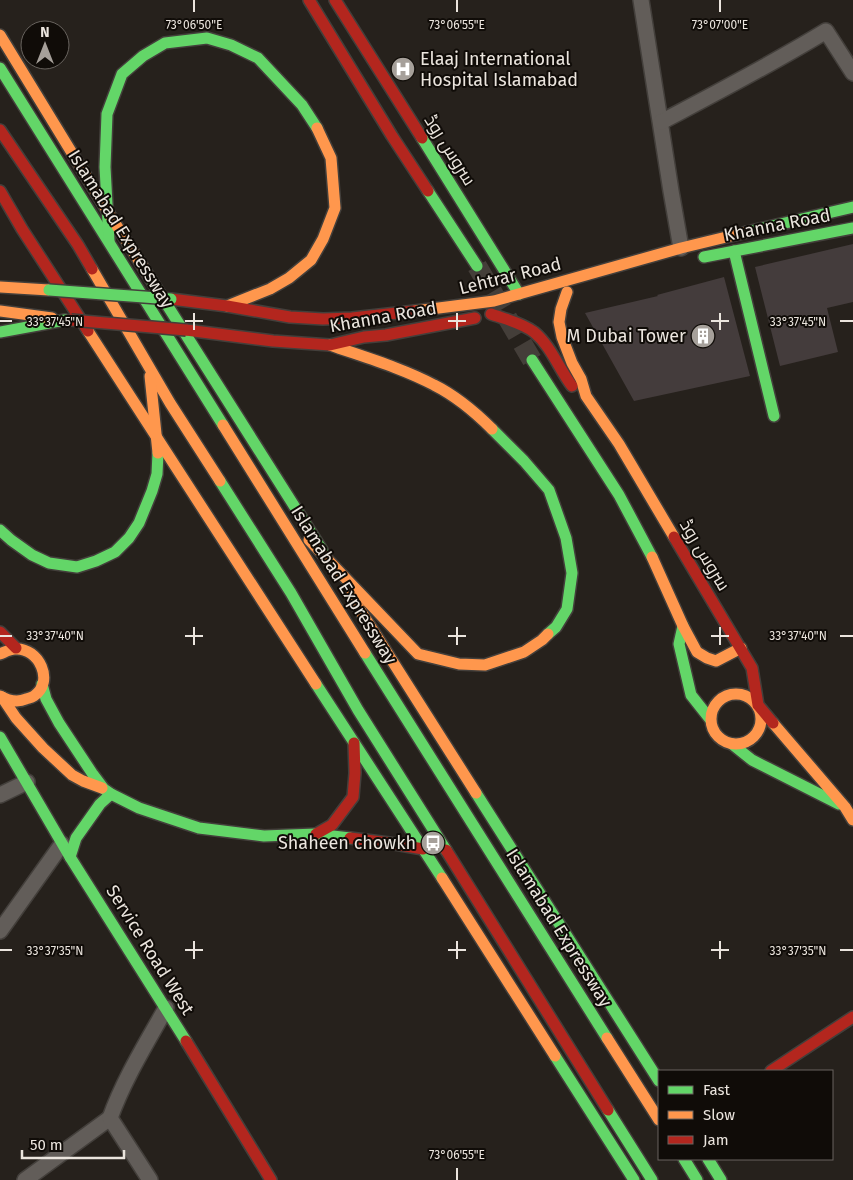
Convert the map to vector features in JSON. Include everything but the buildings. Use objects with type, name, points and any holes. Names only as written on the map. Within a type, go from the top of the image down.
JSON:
[{"type":"main road","points":[[309,0],[392,136],[477,266]]},
{"type":"main road","name":"سروس روڈ","points":[[335,0],[519,294]]},
{"type":"main road","points":[[0,35],[108,212],[658,1079]]},
{"type":"main road","points":[[109,244],[105,167],[107,114],[122,74],[143,56],[165,43],[207,38],[231,45],[258,58],[302,105],[317,126],[331,158],[335,208],[323,239],[311,260],[289,278],[270,289],[227,306]]},
{"type":"main road","name":"Islamabad Expressway","points":[[0,68],[658,1118]]},
{"type":"main road","points":[[0,130],[78,245],[170,403],[291,593],[389,761],[652,1180]]},
{"type":"main road","points":[[0,190],[22,229],[470,922],[634,1180]]},
{"type":"main road","name":"Lehtrar Road","points":[[0,287],[171,299],[290,317],[352,318],[494,301],[681,248],[853,206]]},
{"type":"main road","name":"Khanna Road","points":[[696,259],[853,228]]},
{"type":"main road","points":[[734,252],[774,416]]},
{"type":"main road","name":"سروس روڈ","points":[[572,291],[561,309],[559,322],[562,337],[572,363],[581,379],[586,396],[619,444],[741,648],[752,668],[758,705]]},
{"type":"main road","name":"Khanna Road","points":[[0,311],[68,320],[330,345],[364,337],[465,320],[572,291]]},
{"type":"main road","points":[[491,314],[534,332],[549,350],[571,384],[586,396]]},
{"type":"main road","points":[[0,332],[68,320]]},
{"type":"main road","points":[[266,494],[418,654],[459,664],[484,665],[504,659],[524,652],[542,640],[556,627],[567,609],[572,573],[566,538],[549,490],[524,461],[481,418],[460,401],[434,385],[407,373],[330,345]]},
{"type":"main road","points":[[532,360],[619,495],[656,564],[683,626],[697,652],[716,661],[741,648]]},
{"type":"main road","points":[[0,530],[32,555],[49,563],[77,567],[115,552],[128,538],[139,523],[152,491],[156,474],[158,456],[149,367]]},
{"type":"main road","points":[[683,626],[679,644],[691,695],[710,719],[713,731],[721,740],[732,744],[752,760],[845,807]]},
{"type":"main road","points":[[0,632],[16,648]]},
{"type":"main road","points":[[0,654],[8,649],[25,649],[39,659],[43,667],[44,676],[38,692],[25,701],[9,701],[1,697]]},
{"type":"main road","points":[[42,684],[46,699],[59,723],[92,773],[108,792]]},
{"type":"main road","points":[[710,719],[712,708],[719,699],[729,694],[740,693],[750,697],[845,807],[853,820]]},
{"type":"main road","points":[[1,697],[16,718],[43,748],[72,774],[139,808],[199,828],[264,836],[316,834],[423,849]]},
{"type":"main road","points":[[732,744],[743,743],[753,737],[760,728],[762,716],[758,705]]},
{"type":"main road","name":"Service Road West","points":[[0,738],[70,846],[271,1180]]},
{"type":"main road","points":[[316,834],[332,825],[354,797],[354,742]]},
{"type":"main road","points":[[70,846],[108,792]]},
{"type":"main road","points":[[773,1070],[853,1017]]},
{"type":"main road","points":[[685,1160],[697,1180]]},
{"type":"main road","points":[[709,1160],[722,1180]]},
{"type":"main road","points":[[722,1180],[725,1164]]},
{"type":"street","points":[[641,0],[681,248]]},
{"type":"street","points":[[661,122],[782,58],[826,32],[853,73]]},
{"type":"street","points":[[0,795],[27,782]]},
{"type":"street","points":[[0,931],[70,846]]},
{"type":"street","points":[[25,1180],[110,1118],[133,1066],[166,1008]]},
{"type":"street","points":[[110,1118],[150,1180]]},
{"type":"tunnel","points":[[477,266],[532,360]]},
{"type":"traffic: fast","points":[[109,241],[105,167],[107,114],[122,74],[143,56],[165,43],[207,38],[231,45],[258,58],[302,105],[317,128]]},
{"type":"traffic: fast","points":[[0,68],[223,425]]},
{"type":"traffic: fast","points":[[422,138],[519,294]]},
{"type":"traffic: fast","points":[[428,191],[477,266]]},
{"type":"traffic: fast","points":[[747,232],[853,207]]},
{"type":"traffic: fast","points":[[704,257],[853,228]]},
{"type":"traffic: fast","points":[[734,251],[774,416]]},
{"type":"traffic: fast","points":[[150,278],[322,550]]},
{"type":"traffic: fast","points":[[49,290],[171,299]]},
{"type":"traffic: fast","points":[[0,332],[65,320]]},
{"type":"traffic: fast","points":[[532,360],[619,495],[652,557]]},
{"type":"traffic: fast","points":[[492,429],[524,461],[549,490],[566,538],[572,573],[567,609],[556,627],[548,634]]},
{"type":"traffic: fast","points":[[0,530],[32,555],[49,563],[77,567],[115,552],[129,538],[139,523],[157,474],[158,453]]},
{"type":"traffic: fast","points":[[220,481],[291,593],[358,710],[446,850]]},
{"type":"traffic: fast","points":[[683,626],[679,644],[691,695],[710,719]]},
{"type":"traffic: fast","points":[[365,653],[607,1038]]},
{"type":"traffic: fast","points":[[42,684],[46,699],[59,723],[92,773],[104,789],[111,794],[139,808],[199,828],[264,836],[316,834],[350,838]]},
{"type":"traffic: fast","points":[[316,684],[442,878]]},
{"type":"traffic: fast","points":[[0,737],[70,857],[186,1041]]},
{"type":"traffic: fast","points":[[732,744],[752,760],[839,804]]},
{"type":"traffic: fast","points":[[476,793],[658,1079]]},
{"type":"traffic: fast","points":[[70,857],[76,838],[100,804],[111,794]]},
{"type":"traffic: fast","points":[[555,1056],[634,1180]]},
{"type":"traffic: fast","points":[[608,1110],[652,1180]]},
{"type":"traffic: fast","points":[[685,1160],[697,1180]]},
{"type":"traffic: fast","points":[[709,1160],[721,1180]]},
{"type":"traffic: slow","points":[[0,35],[150,278]]},
{"type":"traffic: slow","points":[[227,306],[270,289],[289,278],[311,260],[323,239],[335,208],[331,158],[317,128]]},
{"type":"traffic: slow","points":[[415,311],[494,301],[681,248],[747,232]]},
{"type":"traffic: slow","points":[[92,269],[170,403],[220,481]]},
{"type":"traffic: slow","points":[[0,287],[49,290]]},
{"type":"traffic: slow","points":[[567,292],[559,322],[562,337],[572,363],[581,379],[586,396],[619,444],[674,537]]},
{"type":"traffic: slow","points":[[0,311],[52,318]]},
{"type":"traffic: slow","points":[[88,331],[316,684]]},
{"type":"traffic: slow","points":[[330,345],[396,368],[434,385],[465,405],[492,429]]},
{"type":"traffic: slow","points":[[150,376],[158,453]]},
{"type":"traffic: slow","points":[[223,425],[365,653]]},
{"type":"traffic: slow","points":[[309,540],[418,654],[459,664],[485,665],[524,652],[548,634]]},
{"type":"traffic: slow","points":[[652,557],[683,626],[697,652],[716,661],[741,648]]},
{"type":"traffic: slow","points":[[351,596],[476,793]]},
{"type":"traffic: slow","points":[[0,654],[13,649],[24,650],[37,659],[44,674],[40,690],[34,696],[16,701],[0,696]]},
{"type":"traffic: slow","points":[[731,694],[741,694],[754,701],[761,714],[761,719],[761,724],[754,737],[741,744],[731,744],[722,740],[715,733],[711,724],[711,714],[715,705],[722,698],[731,694]]},
{"type":"traffic: slow","points":[[2,697],[16,718],[43,748],[72,775],[102,788]]},
{"type":"traffic: slow","points":[[773,723],[845,807],[853,820]]},
{"type":"traffic: slow","points":[[442,878],[555,1056]]},
{"type":"traffic: slow","points":[[607,1038],[658,1118]]},
{"type":"traffic: jam","points":[[309,0],[428,191]]},
{"type":"traffic: jam","points":[[335,0],[422,138]]},
{"type":"traffic: jam","points":[[0,130],[78,245],[92,269]]},
{"type":"traffic: jam","points":[[0,191],[22,229],[88,331]]},
{"type":"traffic: jam","points":[[171,299],[290,317],[323,319],[352,318],[415,311]]},
{"type":"traffic: jam","points":[[491,314],[519,324],[534,332],[550,351],[572,386]]},
{"type":"traffic: jam","points":[[186,330],[273,341],[330,345],[364,337],[386,335],[475,318]]},
{"type":"traffic: jam","points":[[71,320],[186,330]]},
{"type":"traffic: jam","points":[[674,537],[752,668],[758,705],[773,723]]},
{"type":"traffic: jam","points":[[0,632],[16,648]]},
{"type":"traffic: jam","points":[[316,834],[332,825],[353,797],[355,773],[354,743]]},
{"type":"traffic: jam","points":[[350,838],[423,849]]},
{"type":"traffic: jam","points":[[446,850],[608,1110]]},
{"type":"traffic: jam","points":[[773,1070],[853,1017]]},
{"type":"traffic: jam","points":[[186,1041],[271,1180]]},
{"type":"place","name":"Elaaj International Hospital Islamabad","points":[[403,69]]},
{"type":"place","name":"M Dubai Tower","points":[[703,336]]},
{"type":"place","name":"Shaheen chowkh","points":[[433,843]]}]
